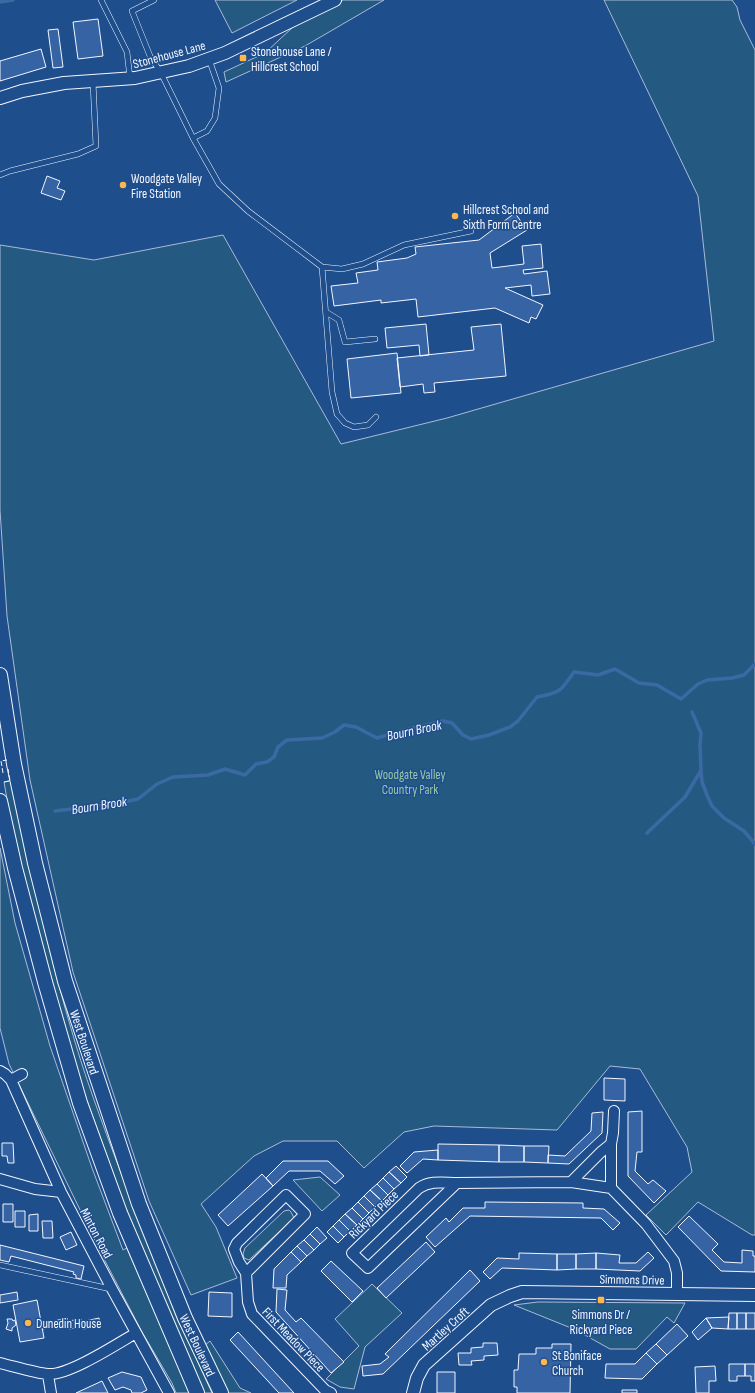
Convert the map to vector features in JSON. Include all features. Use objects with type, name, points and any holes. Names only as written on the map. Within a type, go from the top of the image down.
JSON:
[{"type":"main road","name":"West Boulevard","points":[[0,675],[14,764],[36,863],[65,981],[139,1204],[185,1318],[221,1393]]},
{"type":"main road","name":"West Boulevard","points":[[0,801],[15,868],[41,968],[80,1103],[120,1213],[197,1393]]},
{"type":"street","name":"Stonehouse Lane","points":[[0,98],[22,91],[64,83],[130,79],[161,73],[209,59],[265,35],[335,0]]},
{"type":"street","name":"Minton Road","points":[[0,1071],[11,1080],[61,1192],[169,1393]]},
{"type":"street","points":[[11,1080],[22,1074]]},
{"type":"street","points":[[614,1111],[611,1144],[610,1188],[646,1224],[674,1261],[677,1273],[677,1294]]},
{"type":"street","points":[[571,1182],[600,1152],[611,1144]]},
{"type":"street","points":[[0,1179],[35,1189],[61,1192]]},
{"type":"street","name":"Rickyard Piece","points":[[457,1184],[368,1268],[352,1253],[419,1188],[431,1182],[457,1184],[571,1182],[610,1188]]},
{"type":"street","name":"First Meadow Piece","points":[[246,1273],[304,1214],[286,1195],[237,1243],[234,1249],[238,1262],[246,1273],[248,1302],[252,1314],[325,1390],[331,1393]]},
{"type":"street","name":"Simmons Drive","points":[[510,1296],[522,1292],[542,1291],[755,1295]]},
{"type":"street","name":"Martley Croft","points":[[413,1393],[417,1378],[424,1365],[491,1305],[510,1296]]},
{"type":"street","points":[[0,1362],[48,1374],[61,1373],[88,1360],[136,1333]]},
{"type":"street","points":[[48,1374],[51,1393]]},
{"type":"lane","points":[[101,0],[127,52],[130,79]]},
{"type":"lane","points":[[154,0],[132,11],[150,56],[161,73],[193,138],[219,184],[248,211],[322,266],[342,269],[363,264],[404,245],[471,231]]},
{"type":"lane","points":[[193,138],[208,131],[215,118],[219,88],[209,59]]},
{"type":"lane","points":[[0,175],[10,171],[78,154],[96,146],[93,82]]},
{"type":"lane","points":[[322,266],[332,392],[337,414],[345,423],[354,427],[368,425],[376,417]]},
{"type":"lane","points":[[326,312],[339,320],[345,342],[375,339]]},
{"type":"lane","points":[[0,1265],[112,1289]]},
{"type":"green space","points":[[215,0],[297,0],[232,33]]},
{"type":"green space","points":[[343,0],[384,0],[305,46],[226,82],[224,72],[265,53],[293,27]]},
{"type":"green space","name":"Woodgate Valley Country Park","points":[[604,0],[732,0],[737,7],[740,20],[755,50],[755,1235],[752,1235],[698,1202],[666,1235],[646,1215],[692,1172],[687,1147],[640,1069],[610,1066],[557,1130],[434,1126],[404,1132],[364,1168],[337,1141],[283,1141],[254,1156],[201,1204],[216,1227],[237,1278],[191,1295],[149,1201],[73,972],[30,780],[7,616],[0,510],[0,245],[94,260],[223,235],[341,444],[447,418],[714,341],[698,196]]},
{"type":"green space","points":[[12,780],[48,945],[93,1098],[147,1241],[178,1317],[212,1393],[204,1393],[146,1264],[84,1092],[38,939],[12,827],[4,782]]},
{"type":"green space","points":[[0,848],[15,923],[50,1046],[92,1168],[123,1250],[127,1248],[190,1393],[176,1393],[172,1383],[142,1332],[103,1257],[9,1064],[0,1028]]},
{"type":"green space","points":[[320,1177],[340,1195],[322,1211],[293,1180]]},
{"type":"green space","points":[[289,1210],[294,1218],[249,1260],[244,1258],[243,1254],[245,1248],[284,1211]]},
{"type":"green space","points":[[372,1284],[402,1313],[365,1347],[354,1389],[340,1387],[326,1379],[359,1346],[335,1319]]},
{"type":"green space","points":[[538,1302],[685,1303],[674,1323],[667,1317],[636,1349],[610,1349],[576,1330],[514,1305]]},
{"type":"green space","points":[[210,1341],[240,1388],[251,1393],[228,1393],[204,1346]]},
{"type":"building","points":[[98,19],[103,56],[78,59],[73,22]]},
{"type":"building","points":[[58,29],[63,67],[53,68],[48,30]]},
{"type":"building","points":[[41,49],[46,67],[0,81],[0,61]]},
{"type":"building","points":[[47,176],[60,181],[57,188],[65,191],[61,200],[41,193]]},
{"type":"building","points":[[515,213],[527,230],[490,253],[492,268],[524,264],[522,246],[541,244],[543,268],[523,270],[524,274],[547,271],[550,294],[532,296],[531,285],[505,288],[543,305],[536,319],[531,317],[529,323],[495,308],[418,317],[416,299],[381,303],[381,300],[334,306],[331,286],[358,283],[356,273],[378,270],[377,262],[407,258],[416,254],[415,247],[479,240]]},
{"type":"building","points":[[426,324],[429,355],[420,356],[419,345],[387,348],[385,328]]},
{"type":"building","points":[[501,324],[506,376],[434,383],[435,392],[424,393],[423,384],[400,387],[397,358],[474,350],[471,327]]},
{"type":"building","points":[[397,353],[401,393],[351,398],[347,359]]},
{"type":"building","points":[[604,1078],[625,1079],[625,1101],[604,1100]]},
{"type":"building","points":[[642,1111],[642,1152],[637,1152],[635,1171],[648,1184],[653,1180],[666,1191],[654,1203],[628,1176],[628,1112]]},
{"type":"building","points":[[603,1112],[602,1133],[569,1164],[548,1163],[548,1155],[565,1156],[591,1131],[592,1113]]},
{"type":"building","points":[[2,1143],[13,1143],[14,1163],[8,1163],[7,1156],[2,1156]]},
{"type":"building","points":[[438,1144],[499,1145],[499,1162],[438,1160]]},
{"type":"building","points":[[499,1145],[524,1146],[524,1162],[499,1162]]},
{"type":"building","points":[[524,1146],[549,1146],[548,1163],[524,1162]]},
{"type":"building","points":[[438,1150],[438,1160],[423,1159],[407,1173],[400,1166],[414,1152]]},
{"type":"building","points":[[283,1161],[328,1161],[344,1176],[335,1184],[320,1171],[289,1171],[273,1186],[266,1178]]},
{"type":"building","points":[[396,1166],[407,1177],[401,1183],[389,1172]]},
{"type":"building","points":[[389,1172],[401,1183],[394,1189],[383,1178]]},
{"type":"building","points":[[262,1174],[273,1186],[228,1226],[218,1215]]},
{"type":"building","points":[[383,1178],[394,1189],[388,1195],[377,1184]]},
{"type":"building","points":[[377,1184],[388,1195],[382,1201],[370,1190]]},
{"type":"building","points":[[370,1190],[382,1201],[375,1207],[364,1196]]},
{"type":"building","points":[[364,1196],[375,1207],[369,1213],[358,1202]]},
{"type":"building","points":[[358,1202],[369,1213],[363,1219],[352,1208]]},
{"type":"building","points":[[485,1202],[583,1203],[583,1208],[604,1209],[620,1223],[613,1230],[601,1218],[470,1216],[435,1247],[426,1237],[446,1218],[449,1222],[463,1208],[485,1208]]},
{"type":"building","points":[[3,1204],[13,1204],[13,1222],[3,1222]]},
{"type":"building","points":[[352,1208],[363,1219],[357,1225],[345,1214]]},
{"type":"building","points":[[15,1211],[25,1211],[25,1227],[15,1227]]},
{"type":"building","points":[[38,1214],[38,1231],[29,1231],[29,1215]]},
{"type":"building","points":[[345,1214],[357,1225],[350,1231],[339,1220]]},
{"type":"building","points":[[689,1216],[718,1244],[712,1250],[724,1262],[742,1263],[742,1250],[753,1251],[753,1256],[755,1256],[755,1272],[721,1271],[678,1227]]},
{"type":"building","points":[[339,1220],[350,1231],[344,1237],[333,1226]]},
{"type":"building","points":[[42,1221],[52,1221],[53,1238],[43,1238]]},
{"type":"building","points":[[333,1226],[344,1237],[338,1243],[327,1232]]},
{"type":"building","points":[[317,1227],[327,1238],[320,1244],[310,1234]]},
{"type":"building","points":[[71,1232],[77,1245],[66,1250],[60,1237]]},
{"type":"building","points":[[310,1234],[320,1244],[314,1250],[304,1240]]},
{"type":"building","points":[[304,1240],[314,1250],[307,1256],[297,1246]]},
{"type":"building","points":[[426,1242],[435,1252],[386,1298],[377,1288]]},
{"type":"building","points":[[0,1245],[84,1266],[81,1279],[76,1278],[76,1275],[73,1274],[74,1272],[11,1256],[9,1262],[0,1260]]},
{"type":"building","points":[[297,1246],[307,1256],[301,1262],[291,1252]]},
{"type":"building","points":[[291,1252],[301,1262],[287,1275],[286,1288],[273,1288],[274,1269]]},
{"type":"building","points":[[648,1252],[654,1258],[640,1271],[596,1269],[596,1253],[620,1255],[619,1263],[636,1263]]},
{"type":"building","points":[[519,1253],[557,1254],[557,1270],[502,1268],[490,1279],[483,1272],[497,1258],[519,1259]]},
{"type":"building","points":[[596,1253],[596,1269],[576,1269],[576,1254]]},
{"type":"building","points":[[557,1254],[576,1254],[576,1269],[557,1270]]},
{"type":"building","points":[[331,1261],[363,1291],[352,1302],[321,1271]]},
{"type":"building","points":[[470,1270],[480,1281],[383,1374],[363,1376],[362,1366],[380,1364],[389,1357],[385,1354]]},
{"type":"building","points":[[277,1289],[287,1290],[285,1310],[296,1322],[301,1318],[344,1362],[331,1373],[276,1312]]},
{"type":"building","points":[[17,1292],[18,1300],[0,1303],[0,1295]]},
{"type":"building","points":[[209,1292],[232,1293],[232,1317],[208,1316]]},
{"type":"building","name":"Dunedin House","points":[[37,1300],[44,1338],[20,1342],[13,1305]]},
{"type":"building","points":[[729,1313],[737,1313],[737,1329],[728,1329]]},
{"type":"building","points":[[737,1313],[746,1313],[746,1329],[737,1329]]},
{"type":"building","points":[[746,1313],[755,1313],[755,1329],[746,1329]]},
{"type":"building","points":[[729,1317],[728,1329],[712,1328],[706,1318]]},
{"type":"building","points":[[67,1318],[68,1321],[81,1319],[81,1322],[99,1318],[100,1326],[83,1329],[82,1327],[69,1329],[68,1327],[56,1329],[56,1327],[42,1329],[42,1326]]},
{"type":"building","points":[[706,1318],[712,1328],[698,1340],[692,1332]]},
{"type":"building","name":"Dunedin House","points":[[7,1319],[12,1319],[13,1321],[15,1320],[16,1325],[12,1328],[12,1331],[6,1329],[8,1323]]},
{"type":"building","points":[[677,1324],[688,1336],[667,1355],[656,1344]]},
{"type":"building","points":[[238,1332],[294,1393],[279,1393],[230,1340]]},
{"type":"building","points":[[483,1343],[497,1343],[498,1355],[484,1356],[484,1360],[471,1361],[472,1365],[459,1365],[458,1353],[471,1353],[471,1348],[483,1347]]},
{"type":"building","name":"St Boniface Church","points":[[552,1344],[571,1344],[570,1393],[517,1393],[517,1387],[514,1387],[514,1370],[518,1370],[519,1354],[536,1354],[536,1348],[552,1348]]},
{"type":"building","points":[[656,1344],[667,1355],[657,1364],[646,1353]]},
{"type":"building","points":[[646,1353],[657,1364],[642,1379],[605,1378],[606,1364],[635,1364]]},
{"type":"building","points":[[729,1364],[745,1364],[745,1376],[737,1376],[737,1381],[729,1381]]},
{"type":"building","points":[[745,1364],[755,1364],[755,1381],[751,1381],[751,1376],[745,1376]]},
{"type":"building","points":[[715,1366],[716,1381],[709,1381],[709,1393],[696,1393],[695,1367]]},
{"type":"building","points":[[122,1372],[141,1377],[147,1390],[141,1393],[132,1393],[131,1390],[123,1387],[115,1390],[108,1378]]},
{"type":"building","points":[[437,1372],[455,1372],[455,1393],[437,1393]]},
{"type":"building","points":[[102,1381],[108,1393],[76,1393]]},
{"type":"building","points":[[622,1390],[637,1390],[637,1393],[622,1393]]},
{"type":"waterway","points":[[0,2],[13,0]]},
{"type":"waterway","name":"Bourn Brook","points":[[55,811],[119,803],[138,799],[157,784],[173,777],[208,775],[225,769],[245,775],[256,764],[267,762],[274,757],[278,747],[287,740],[322,738],[335,732],[344,725],[356,727],[377,738],[443,721],[452,723],[463,735],[471,739],[489,735],[510,727],[518,721],[537,697],[551,694],[559,690],[574,672],[598,675],[615,669],[639,683],[657,685],[681,699],[698,684],[707,680],[732,678],[744,675],[755,664]]},
{"type":"waterway","points":[[692,712],[701,733],[700,745],[702,782],[712,806],[724,818],[744,831],[755,844]]},
{"type":"waterway","points":[[647,833],[685,797],[700,772]]},
{"type":"fence","points":[[3,773],[1,761],[7,760]]},
{"type":"fence","points":[[4,782],[10,781],[8,769]]},
{"type":"place","name":"Stonehouse Lane / Hillcrest School","points":[[243,58]]},
{"type":"place","name":"Woodgate Valley Fire Station","points":[[123,185]]},
{"type":"place","name":"Hillcrest School and Sixth Form Centre","points":[[455,216]]},
{"type":"place","name":"Simmons Dr / Rickyard Piece","points":[[601,1300]]},
{"type":"place","name":"Dunedin House","points":[[28,1323]]},
{"type":"place","name":"St Boniface Church","points":[[544,1362]]}]
